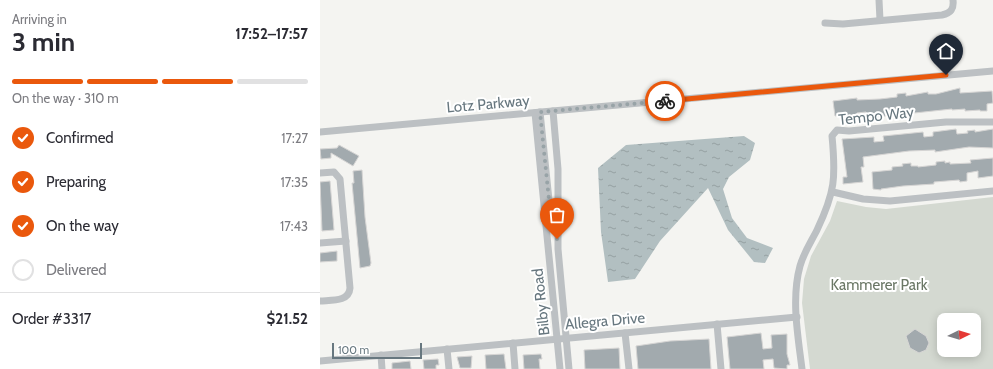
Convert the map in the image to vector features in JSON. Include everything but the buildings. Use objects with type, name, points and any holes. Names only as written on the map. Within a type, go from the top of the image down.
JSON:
[{"type":"street","points":[[879,0],[880,20]]},
{"type":"street","points":[[825,23],[838,24],[948,14],[952,10],[953,0]]},
{"type":"street","name":"Lotz Parkway","points":[[320,132],[993,71]]},
{"type":"street","name":"Bilby Road","points":[[553,111],[558,169],[558,249],[570,369]]},
{"type":"street","name":"Bilby Road","points":[[538,112],[550,210],[558,249]]},
{"type":"street","name":"Bilby Road","points":[[538,112],[560,369]]},
{"type":"street","name":"Tempo Way","points":[[802,369],[797,317],[796,283],[800,265],[833,192],[835,165],[832,136],[837,130],[849,131],[946,122],[993,122]]},
{"type":"street","points":[[320,173],[334,172],[340,179],[349,293],[342,299],[320,301]]},
{"type":"street","points":[[833,192],[863,199],[890,201],[993,191]]},
{"type":"street","points":[[320,243],[346,240]]},
{"type":"street","name":"Allegra Drive","points":[[320,361],[797,317]]},
{"type":"street","points":[[717,324],[721,369]]},
{"type":"street","points":[[625,332],[629,369]]},
{"type":"street","points":[[513,343],[515,369]]},
{"type":"street","points":[[447,349],[449,369]]},
{"type":"street","points":[[381,355],[382,369]]},
{"type":"green space","name":"Kammerer Park","points":[[993,197],[993,369],[810,369],[802,303],[804,279],[811,256],[830,221],[837,201],[866,207],[886,209]]},
{"type":"water","points":[[744,136],[755,143],[750,160],[729,177],[723,189],[732,218],[747,238],[773,248],[765,263],[754,262],[728,230],[708,188],[660,241],[635,279],[608,282],[601,232],[598,168],[626,145]]},
{"type":"way so far","points":[[557,239],[555,226],[550,213],[540,112],[665,101]]},
{"type":"route","points":[[665,101],[946,75]]}]
